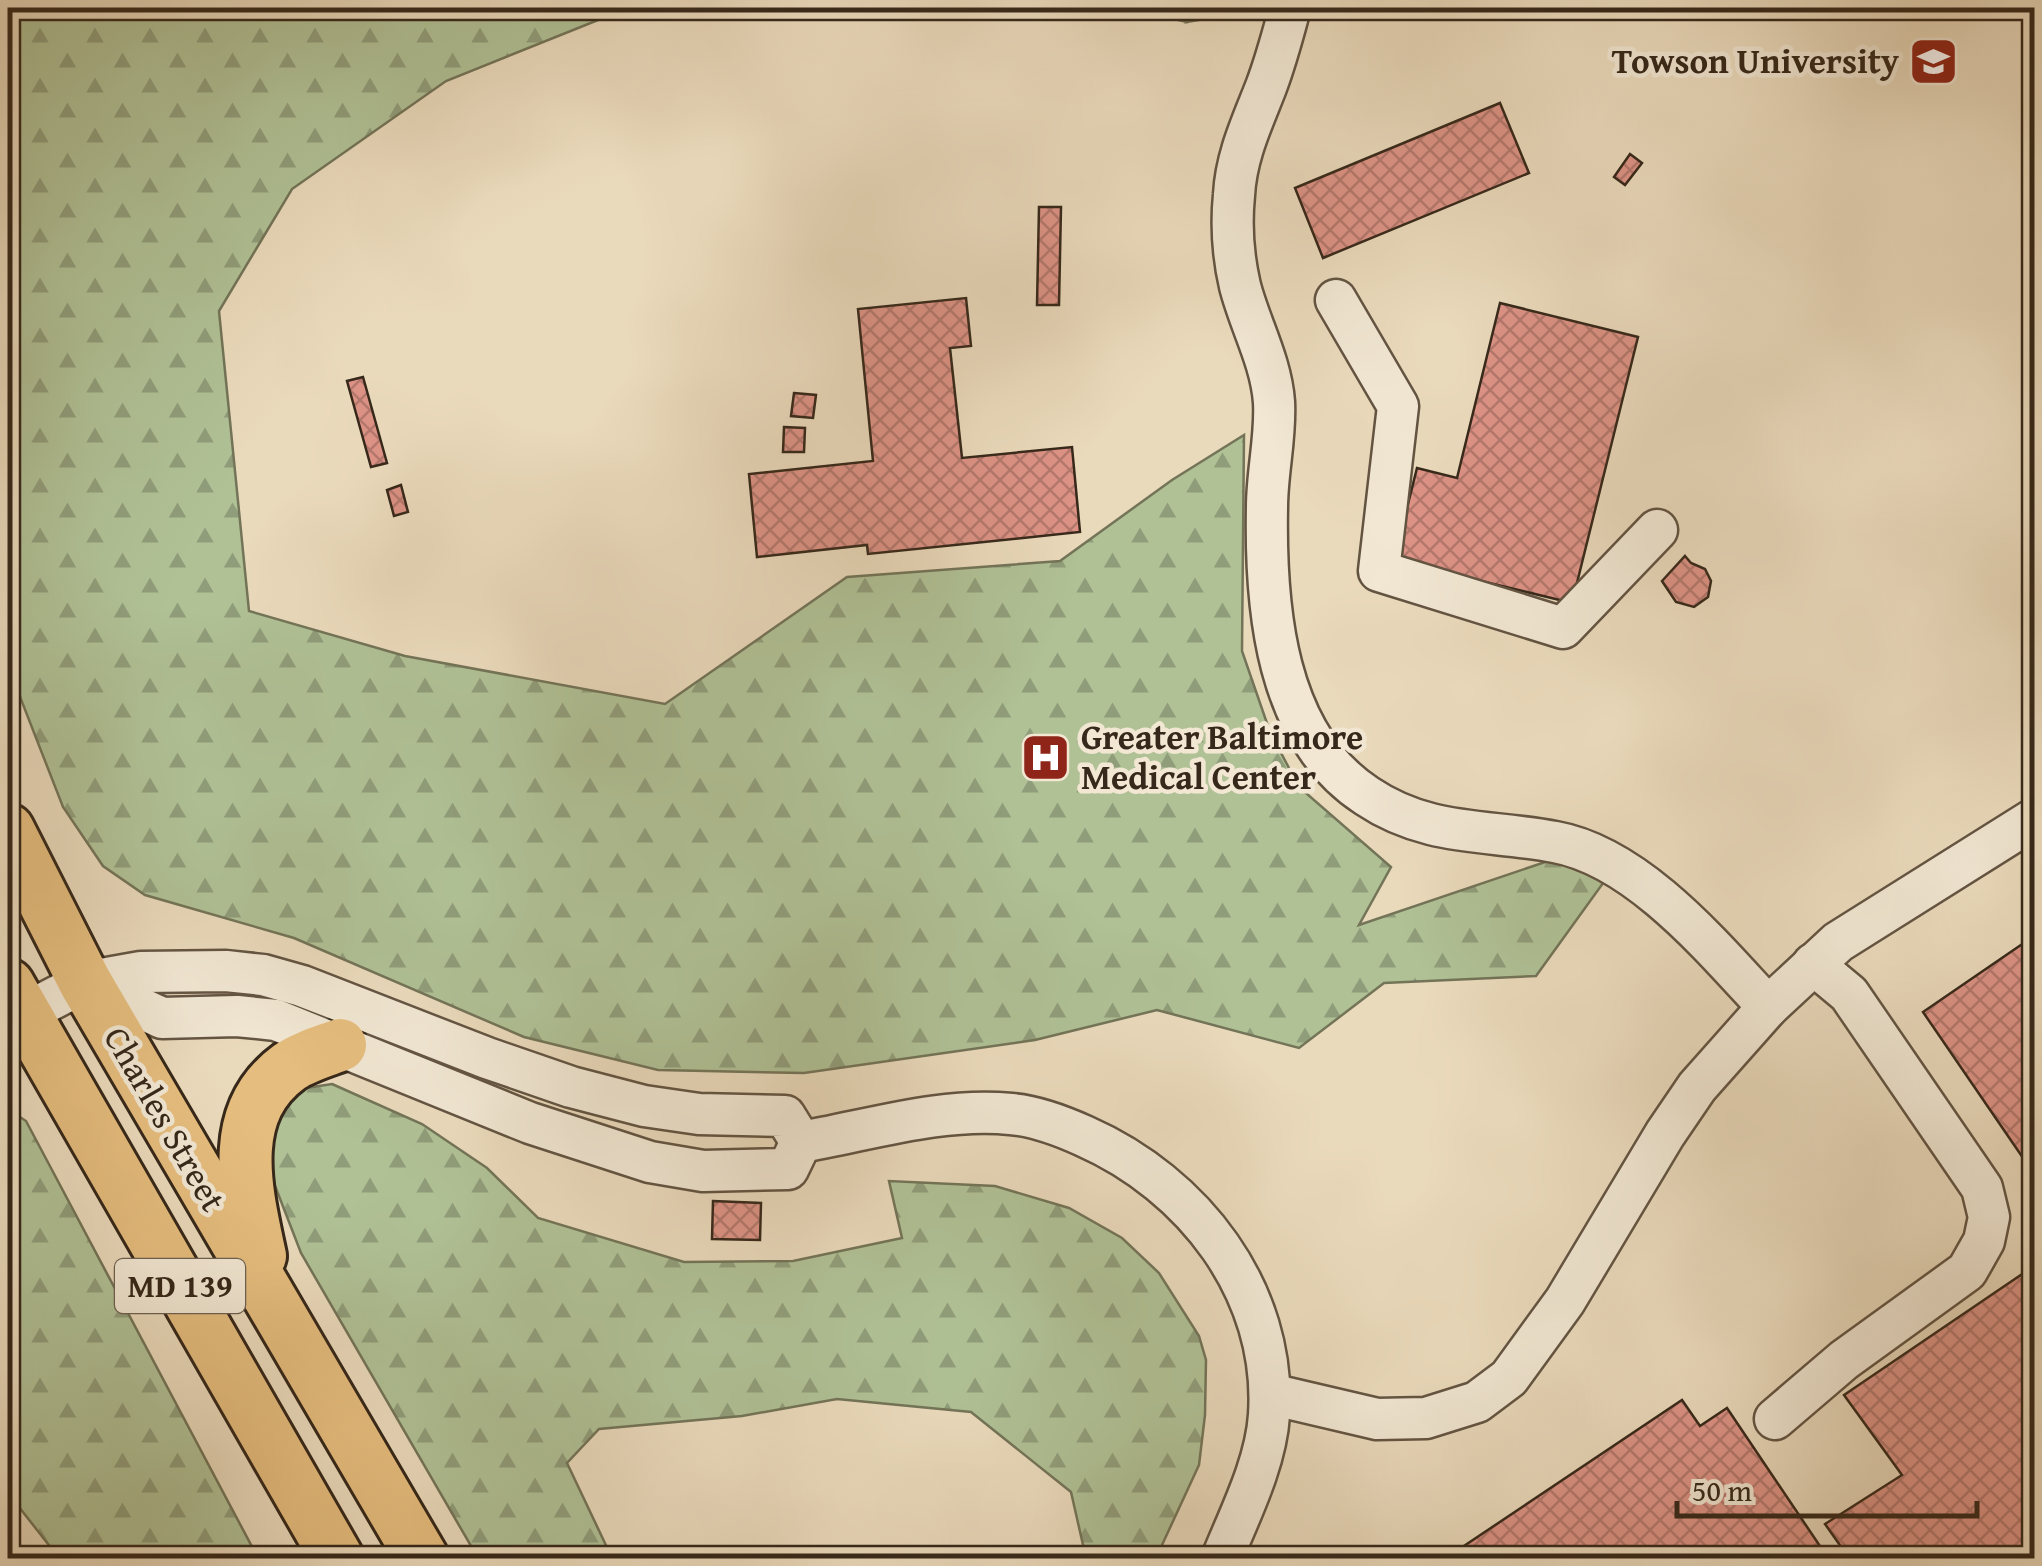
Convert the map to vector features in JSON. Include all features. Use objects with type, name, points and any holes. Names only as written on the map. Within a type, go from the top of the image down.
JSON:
[{"type":"main road","name":"Charles Street","points":[[8,830],[85,982],[422,1558]]},
{"type":"main road","name":"Charles Street","points":[[12,1007],[337,1558]]},
{"type":"main road","points":[[268,1296],[246,1188],[246,1126],[263,1092],[290,1066],[340,1045]]},
{"type":"street","points":[[1290,8],[1241,153],[1233,225],[1240,288],[1270,378],[1274,402],[1267,507],[1273,624],[1288,686],[1307,731],[1351,784],[1388,809],[1440,829],[1556,842],[1587,851],[1614,866],[1688,924],[1768,1007]]},
{"type":"street","points":[[1336,300],[1398,406],[1379,570],[1563,628],[1657,530]]},
{"type":"street","points":[[1270,1394],[1377,1420],[1426,1418],[1478,1402],[1508,1378],[1565,1302],[1665,1134],[1697,1088],[1768,1007],[1838,942],[2034,819]]},
{"type":"street","points":[[1776,1419],[1844,1360],[1968,1271],[1984,1241],[1988,1217],[1982,1188],[1860,1010],[1848,994],[1813,964]]},
{"type":"street","points":[[12,1007],[85,982],[140,972],[226,971],[263,975],[571,1087],[644,1106],[699,1114],[786,1116],[801,1142]]},
{"type":"street","points":[[85,982],[162,1018],[237,1016],[276,1020],[530,1122],[650,1162],[703,1170],[788,1169],[801,1142]]},
{"type":"street","points":[[801,1142],[924,1118],[1015,1114],[1065,1127],[1114,1149],[1181,1198],[1230,1259],[1248,1294],[1263,1339],[1270,1394],[1267,1434],[1250,1490],[1222,1558]]},
{"type":"green space","points":[[8,8],[628,8],[446,81],[292,189],[219,311],[249,611],[405,656],[665,704],[847,577],[1060,561],[1172,480],[1244,435],[1242,651],[1270,732],[1299,787],[1391,867],[1359,925],[1560,857],[1606,879],[1536,976],[1384,983],[1299,1048],[1157,1010],[1035,1040],[804,1073],[658,1070],[524,1037],[294,938],[145,895],[103,866],[63,807],[8,666]]},
{"type":"green space","points":[[1128,8],[1197,8],[1187,22]]},
{"type":"green space","points":[[1198,8],[1254,8],[1187,22]]},
{"type":"green space","points":[[332,1084],[422,1124],[487,1168],[538,1218],[684,1262],[793,1261],[902,1238],[889,1181],[995,1186],[1069,1208],[1122,1238],[1159,1273],[1199,1336],[1206,1360],[1199,1465],[1156,1558],[1086,1558],[1071,1492],[971,1412],[837,1399],[742,1416],[599,1429],[567,1463],[612,1558],[478,1558],[301,1253],[272,1178],[272,1145],[279,1119],[291,1100],[306,1088]]},
{"type":"green space","points":[[8,1109],[26,1121],[258,1558],[59,1558],[8,1493]]},
{"type":"building","points":[[1500,103],[1529,173],[1323,258],[1295,188]]},
{"type":"building","points":[[1630,154],[1642,163],[1625,185],[1614,177]]},
{"type":"building","points":[[1039,207],[1061,207],[1059,305],[1037,305]]},
{"type":"building","points":[[966,298],[971,346],[950,348],[962,458],[1072,447],[1080,532],[868,554],[867,545],[757,557],[749,474],[873,461],[858,309]]},
{"type":"building","points":[[1500,303],[1638,337],[1572,603],[1394,560],[1417,468],[1457,478]]},
{"type":"building","points":[[363,377],[387,463],[371,467],[347,381]]},
{"type":"building","points":[[794,393],[816,395],[813,418],[791,416]]},
{"type":"building","points":[[784,427],[805,428],[804,452],[783,452]]},
{"type":"building","points":[[401,485],[408,512],[394,516],[387,490]]},
{"type":"building","points":[[1685,556],[1705,569],[1711,581],[1708,597],[1694,607],[1676,602],[1662,581]]},
{"type":"building","points":[[2034,936],[2034,1174],[1923,1012]]},
{"type":"building","points":[[713,1201],[761,1203],[760,1240],[712,1239]]},
{"type":"building","points":[[2034,1266],[2034,1558],[1849,1558],[1825,1524],[1902,1475],[1844,1395]]},
{"type":"building","points":[[1682,1400],[1700,1426],[1727,1408],[1828,1558],[1446,1558]]},
{"type":"place","name":"Towson University","points":[[1934,61]]},
{"type":"place","name":"Greater Baltimore Medical Center","points":[[1046,757]]}]
